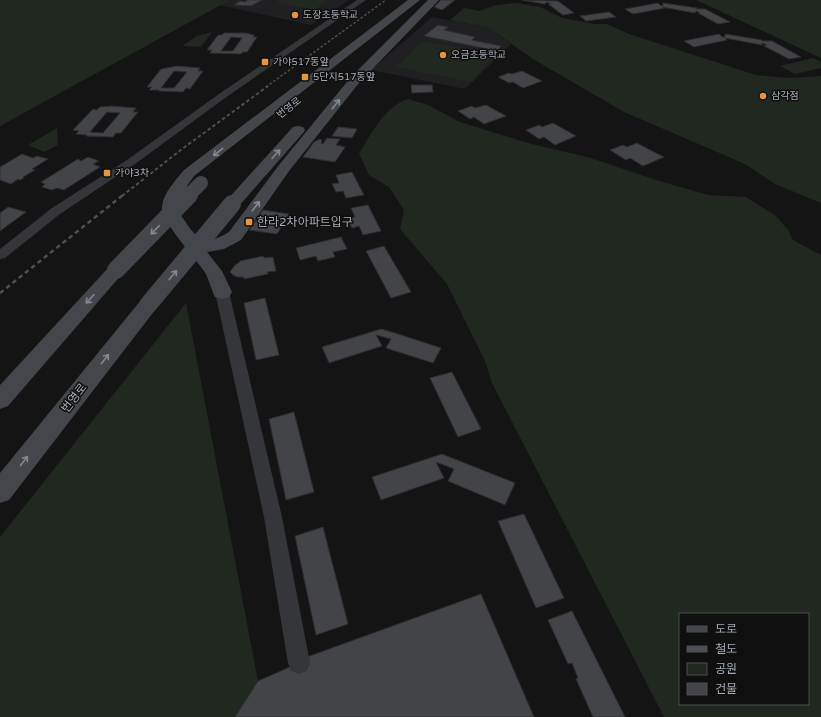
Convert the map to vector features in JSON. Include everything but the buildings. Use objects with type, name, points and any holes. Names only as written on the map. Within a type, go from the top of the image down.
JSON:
[{"type":"street","points":[[0,255],[56,211],[130,162],[222,96],[362,0]]},
{"type":"street","points":[[299,663],[273,517],[222,292],[214,271],[181,230],[171,211],[174,196],[189,173],[415,0]]},
{"type":"street","name":"번영로","points":[[0,400],[116,270],[241,145],[380,38],[425,0]]},
{"type":"street","points":[[222,292],[224,260],[235,236],[284,168],[355,80],[434,0]]},
{"type":"street","name":"번영로","points":[[0,492],[148,305],[232,204],[380,38]]},
{"type":"street","points":[[187,237],[202,247],[225,243],[235,236]]},
{"type":"shaded area","name":"도장초등학교","points":[[230,0],[349,0],[311,25],[219,5]]},
{"type":"shaded area","name":"오금초등학교","points":[[432,17],[489,28],[511,44],[465,89],[371,70]]},
{"type":"green space","points":[[0,0],[230,0],[0,126]]},
{"type":"green space","points":[[280,0],[328,0],[314,10],[276,2]]},
{"type":"green space","points":[[696,0],[821,0],[821,58]]},
{"type":"green space","points":[[516,3],[540,7],[562,18],[595,24],[607,24],[629,34],[756,75],[789,78],[821,76],[821,203],[775,184],[745,164],[624,112],[533,59],[489,28],[450,20],[464,8],[479,11],[496,5]]},
{"type":"green space","points":[[212,32],[201,47],[182,46],[197,36]]},
{"type":"green space","points":[[423,41],[494,54],[472,82],[396,67]]},
{"type":"green space","points":[[813,58],[821,62],[821,68],[795,74],[780,66]]},
{"type":"green space","points":[[408,99],[428,105],[460,122],[528,143],[591,158],[656,180],[708,195],[746,197],[776,216],[788,230],[793,240],[821,255],[821,717],[664,717],[492,383],[485,361],[447,284],[400,229],[404,210],[389,187],[369,175],[359,154],[379,122],[392,108]]},
{"type":"green space","points":[[57,128],[58,145],[44,152],[28,145]]},
{"type":"green space","points":[[186,303],[258,681],[235,717],[0,717],[0,537]]},
{"type":"railway","points":[[266,87],[386,0]]},
{"type":"railway","points":[[122,196],[182,149],[268,86]]},
{"type":"railway","points":[[0,293],[123,195]]},
{"type":"place","name":"도장초등학교","points":[[295,15]]},
{"type":"place","name":"오금초등학교","points":[[443,55]]},
{"type":"place","name":"가야517동앞","points":[[265,62]]},
{"type":"place","name":"5단지517동앞","points":[[305,77]]},
{"type":"place","name":"삼각점","points":[[763,96]]},
{"type":"place","name":"가야3차","points":[[107,173]]},
{"type":"place","name":"한라2차아파트입구","points":[[249,222]]}]
